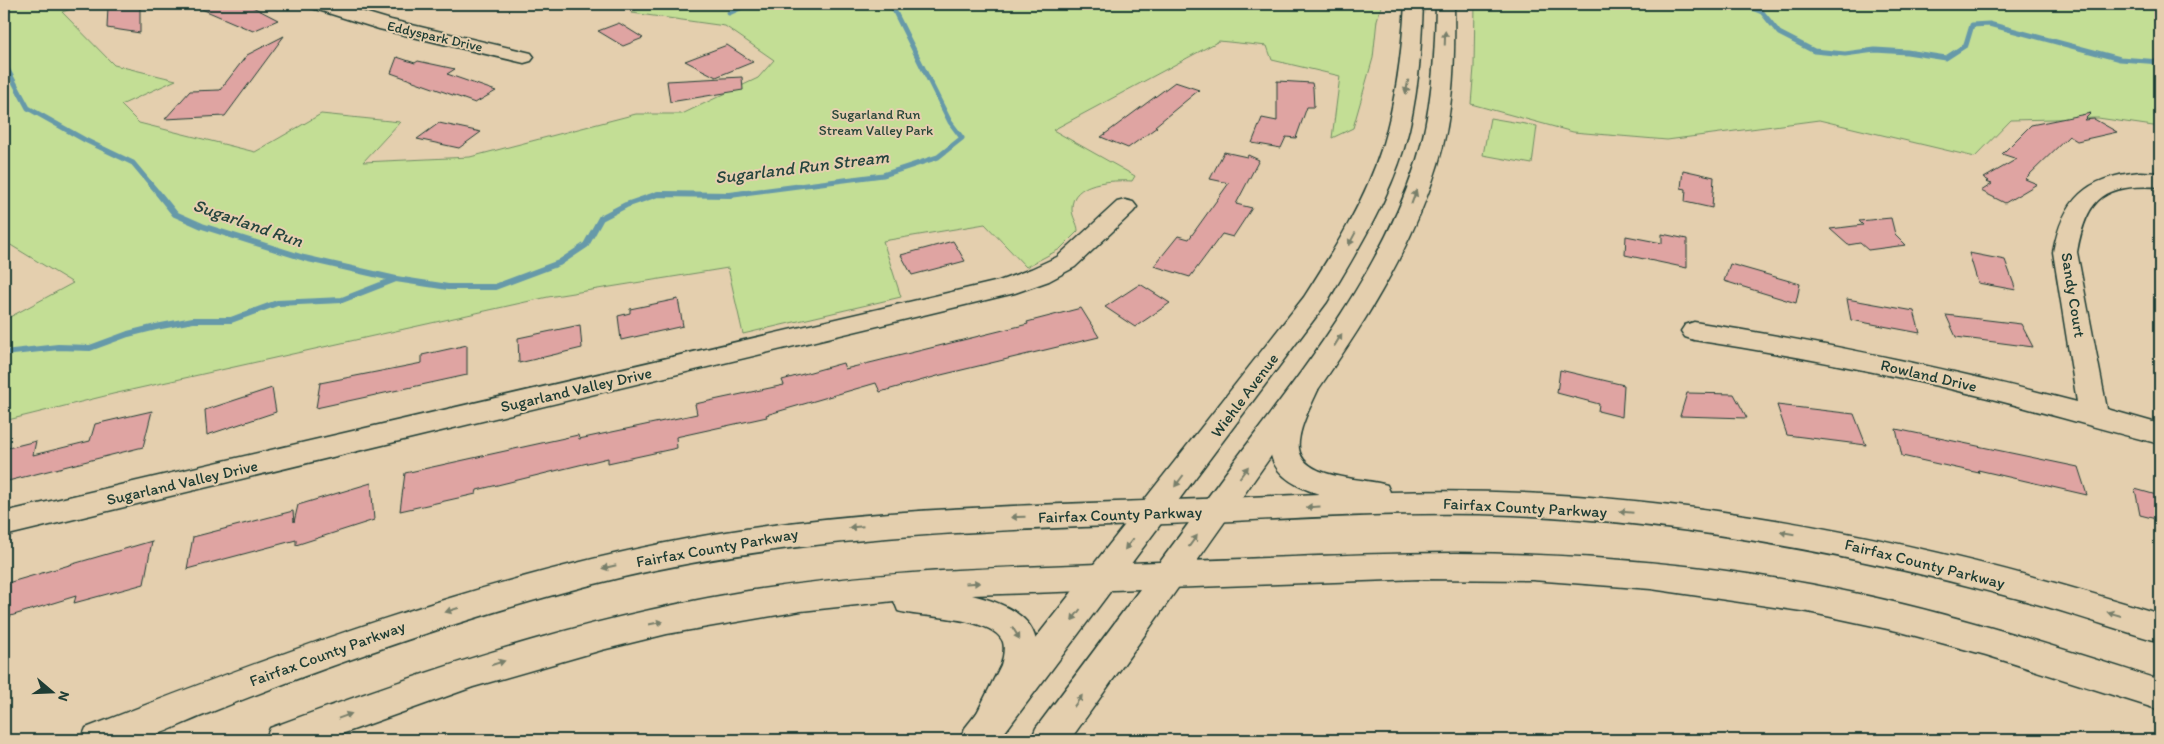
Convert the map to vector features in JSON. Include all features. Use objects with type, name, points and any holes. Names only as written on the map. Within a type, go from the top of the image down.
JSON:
[{"type":"main road","name":"Eddyspark Drive","points":[[318,4],[386,25],[524,56]]},
{"type":"main road","name":"Wiehle Avenue","points":[[982,736],[1314,302],[1342,256],[1364,216],[1388,161],[1399,126],[1409,76],[1414,4]]},
{"type":"main road","points":[[1049,740],[1304,390],[1368,294],[1392,248],[1415,194],[1434,134],[1441,96],[1446,4]]},
{"type":"main road","name":"Sandy Court","points":[[2094,415],[2065,252],[2066,238],[2074,217],[2085,200],[2101,186],[2113,181],[2129,178],[2160,180]]},
{"type":"main road","name":"Sugarland Valley Drive","points":[[4,524],[1006,287],[1040,276],[1066,262],[1125,207]]},
{"type":"main road","name":"Rowland Drive","points":[[1694,331],[1758,340],[1876,363],[1983,387],[2160,434]]},
{"type":"main road","points":[[1304,390],[1286,435],[1284,447],[1288,465],[1296,474],[1345,488],[1449,503]]},
{"type":"main road","name":"Fairfax County Parkway","points":[[99,740],[235,686],[364,638],[479,601],[628,563],[724,544],[811,531],[979,518],[1449,503],[1558,506],[1616,511],[1705,521],[1822,539],[1883,551],[1982,576],[2160,628]]},
{"type":"main road","points":[[283,740],[417,690],[520,656],[622,629],[712,611],[801,597],[870,590],[1105,576],[1424,565],[1620,572],[1679,578],[1812,599],[1880,613],[1996,643],[2160,695]]},
{"type":"main road","points":[[801,597],[953,605],[978,610],[1014,627],[1021,639],[1022,654],[1015,675],[982,736]]},
{"type":"green space","name":"Sugarland Run Stream Valley Park","points":[[4,4],[87,4],[62,12],[114,65],[176,80],[121,105],[139,123],[255,152],[321,114],[400,122],[363,162],[470,157],[636,114],[682,114],[758,78],[774,60],[725,26],[632,13],[641,6],[623,4],[1382,4],[1377,20],[1373,58],[1353,128],[1332,138],[1340,76],[1272,60],[1267,46],[1219,41],[1053,130],[1135,176],[1132,181],[1094,184],[1078,193],[1072,209],[1078,231],[1060,249],[1026,267],[985,224],[883,241],[901,297],[743,334],[728,268],[548,297],[113,394],[4,421],[4,318],[8,318],[73,283],[4,241]]},
{"type":"green space","points":[[1475,4],[2160,4],[2160,127],[2098,118],[2011,120],[1975,157],[1819,120],[1667,140],[1573,132],[1471,104],[1474,67]]},
{"type":"green space","points":[[1490,118],[1537,126],[1532,164],[1483,155]]},
{"type":"building","points":[[140,4],[140,33],[107,28],[108,6]]},
{"type":"building","points":[[190,4],[247,4],[278,20],[253,31]]},
{"type":"building","points":[[619,23],[643,38],[623,46],[598,31]]},
{"type":"building","points":[[284,36],[225,116],[165,119],[190,91],[220,90],[247,55]]},
{"type":"building","points":[[727,45],[753,62],[716,77],[685,61]]},
{"type":"building","points":[[397,57],[415,63],[418,61],[455,69],[447,74],[496,91],[475,103],[391,73]]},
{"type":"building","points":[[742,77],[743,90],[670,102],[667,81]]},
{"type":"building","points":[[1277,81],[1312,83],[1313,88],[1314,107],[1307,107],[1296,138],[1286,137],[1281,148],[1252,143],[1262,118],[1277,121]]},
{"type":"building","points":[[1175,82],[1199,90],[1155,126],[1157,127],[1128,148],[1101,137]]},
{"type":"building","points":[[2091,113],[2084,120],[2094,119],[2117,132],[2077,141],[2069,136],[2025,179],[2037,184],[2005,203],[1981,191],[1992,184],[1986,182],[1989,181],[1984,178],[2017,159],[2002,154],[2031,125]]},
{"type":"building","points":[[439,123],[481,132],[459,148],[417,139]]},
{"type":"building","points":[[1224,152],[1247,157],[1248,155],[1259,160],[1236,204],[1252,208],[1233,237],[1222,234],[1190,277],[1154,266],[1178,236],[1189,239],[1229,183],[1210,179]]},
{"type":"building","points":[[1683,170],[1714,177],[1712,208],[1685,202],[1686,189],[1681,188]]},
{"type":"building","points":[[1891,218],[1895,234],[1906,245],[1868,250],[1860,243],[1848,245],[1830,229],[1863,225],[1859,221]]},
{"type":"building","points":[[1662,234],[1687,239],[1687,268],[1625,255],[1626,236],[1662,243]]},
{"type":"building","points":[[953,241],[965,261],[912,275],[901,255]]},
{"type":"building","points":[[1969,253],[2005,260],[2016,290],[1978,283]]},
{"type":"building","points":[[1730,264],[1800,284],[1796,303],[1724,281]]},
{"type":"building","points":[[1140,284],[1170,303],[1135,327],[1105,307]]},
{"type":"building","points":[[678,299],[683,326],[621,340],[618,316],[630,313],[630,309]]},
{"type":"building","points":[[1847,299],[1914,311],[1920,333],[1851,320]]},
{"type":"building","points":[[1081,308],[1099,337],[941,375],[880,392],[876,383],[766,415],[767,417],[676,437],[677,448],[608,463],[608,458],[477,490],[476,494],[400,511],[405,473],[578,435],[579,439],[697,414],[695,404],[784,385],[782,380],[843,363],[845,369],[1028,324],[1027,322]]},
{"type":"building","points":[[1946,315],[2021,324],[2033,347],[1956,337]]},
{"type":"building","points":[[580,325],[582,348],[519,363],[518,338]]},
{"type":"building","points":[[467,345],[467,375],[316,408],[320,383],[422,363],[422,355]]},
{"type":"building","points":[[1560,370],[1624,385],[1622,417],[1598,411],[1599,404],[1557,393]]},
{"type":"building","points":[[272,388],[276,412],[207,435],[205,410]]},
{"type":"building","points":[[1687,393],[1734,394],[1747,418],[1680,416]]},
{"type":"building","points":[[1777,405],[1854,414],[1866,445],[1787,435]]},
{"type":"building","points":[[152,411],[143,447],[4,482],[4,449],[36,441],[33,455],[90,441],[95,424]]},
{"type":"building","points":[[1896,429],[2078,467],[2087,495],[1978,470],[1979,473],[1902,456]]},
{"type":"building","points":[[371,483],[374,520],[296,545],[296,540],[187,569],[193,537],[293,511],[294,522],[298,505]]},
{"type":"building","points":[[2135,489],[2160,496],[2160,520],[2140,515]]},
{"type":"building","points":[[152,541],[144,584],[74,603],[76,596],[4,618],[4,584]]},
{"type":"waterway","points":[[729,13],[749,4]]},
{"type":"waterway","name":"Sugarland Run Stream","points":[[736,194],[883,175],[938,157],[962,138],[950,122],[891,4]]},
{"type":"waterway","name":"Sugarland Run Stream","points":[[1742,4],[1762,12],[1779,33],[1814,51],[1845,54],[1875,50],[1907,52],[1946,58],[1966,45],[1972,25],[1989,24],[2120,59],[2160,62]]},
{"type":"waterway","name":"Sugarland Run","points":[[4,63],[28,108],[85,140],[133,163],[159,194]]},
{"type":"waterway","name":"Sugarland Run","points":[[158,193],[175,214],[202,226],[304,258],[396,279]]},
{"type":"waterway","name":"Sugarland Run Stream","points":[[658,194],[730,195],[745,193]]},
{"type":"waterway","name":"Sugarland Run Stream","points":[[396,279],[448,287],[495,287],[559,263],[586,245],[601,218],[626,205],[658,194]]},
{"type":"waterway","name":"Sugarland Run Stream","points":[[658,194],[677,194]]},
{"type":"waterway","points":[[4,353],[58,347],[90,348],[128,334],[156,327],[193,320],[231,320],[277,303],[342,300],[396,279]]}]
